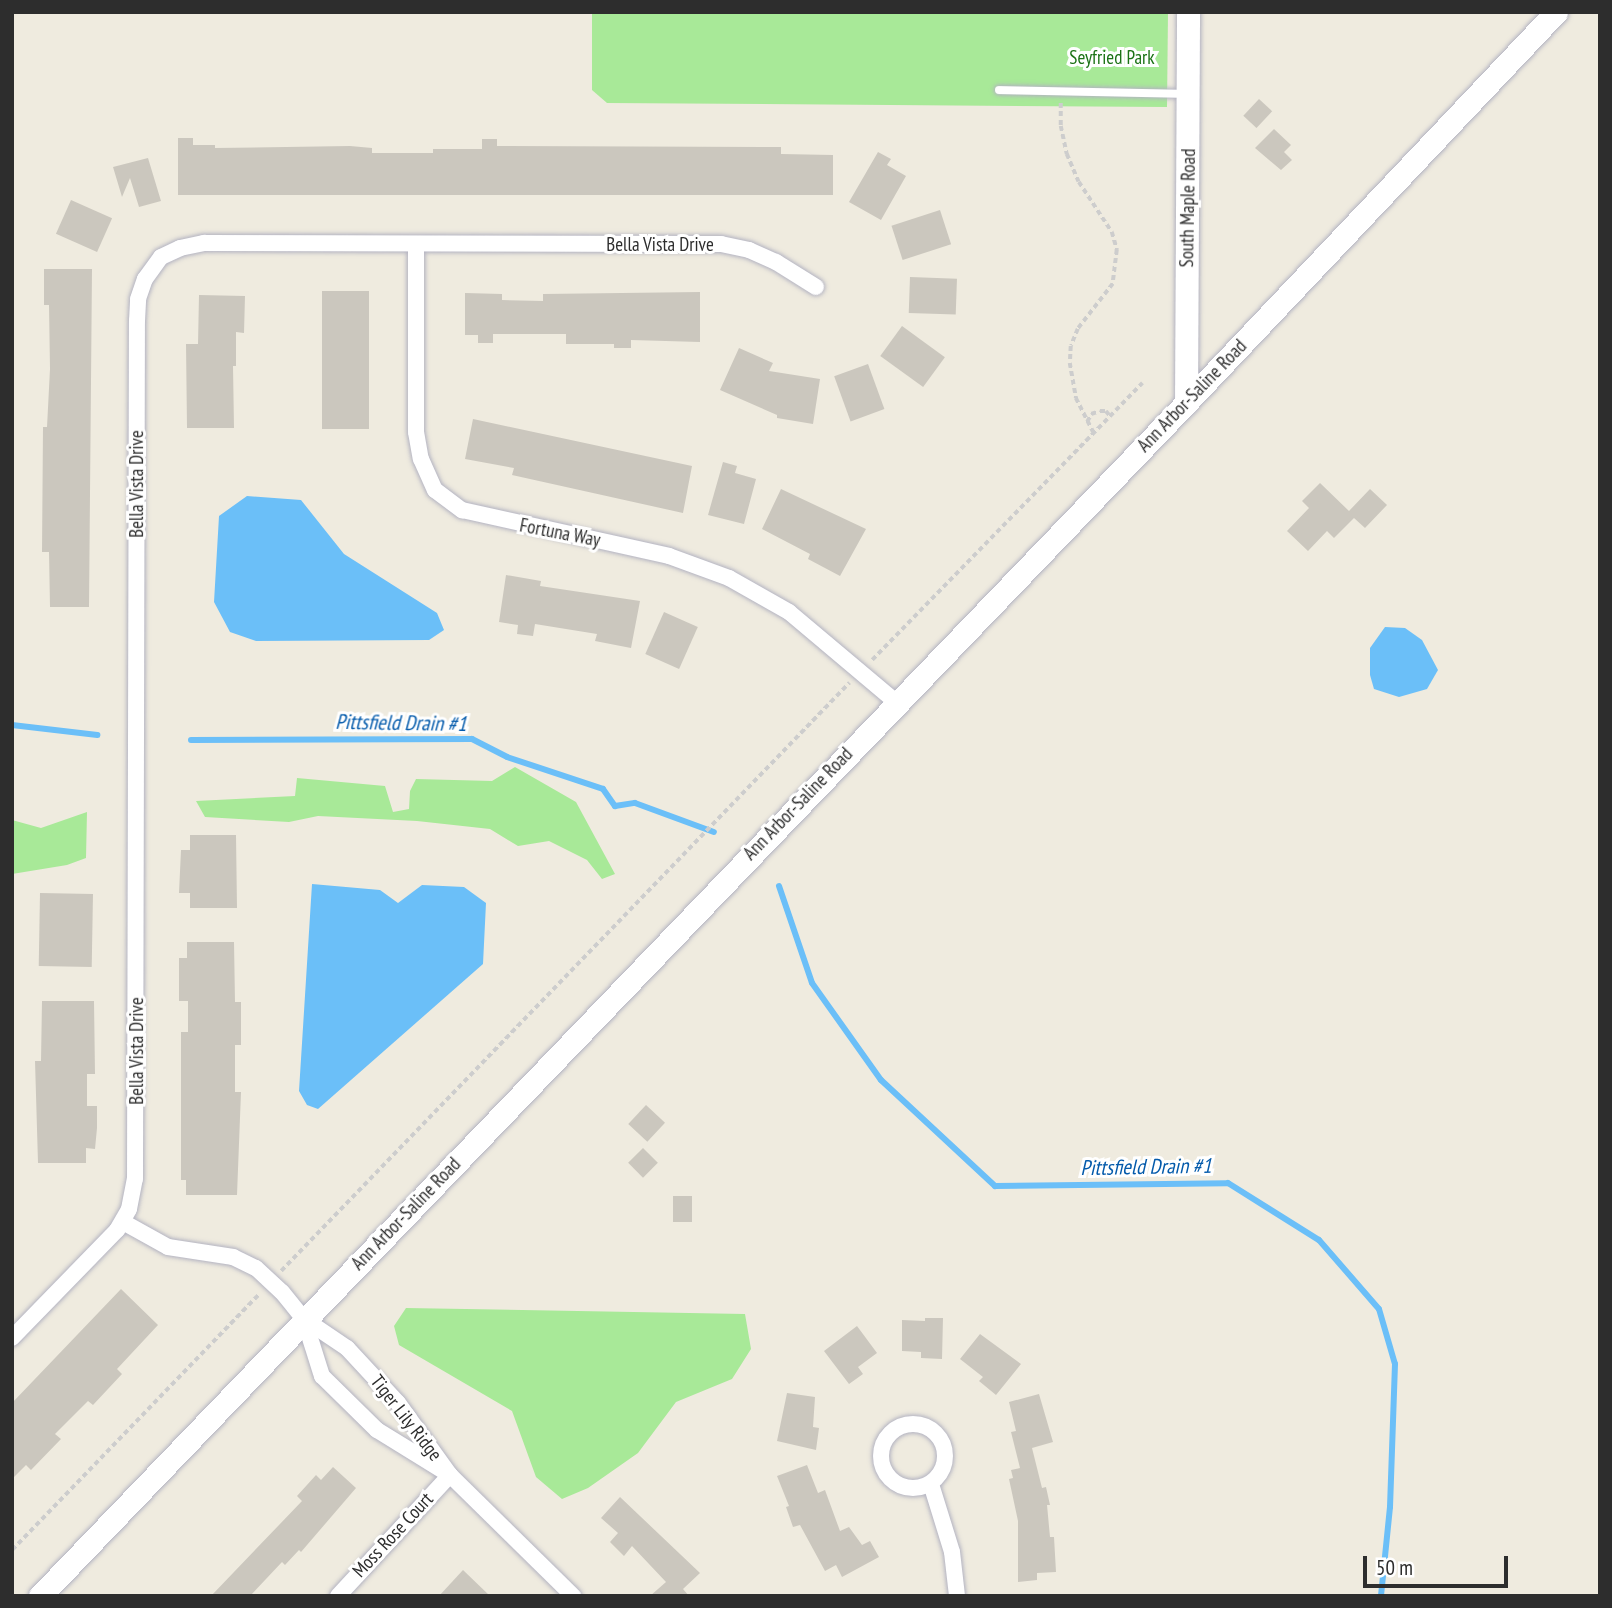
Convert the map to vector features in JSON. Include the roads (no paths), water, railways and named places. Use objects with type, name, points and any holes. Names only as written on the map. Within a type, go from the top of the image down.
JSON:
[{"type":"main road","name":"South Maple Road","points":[[1186,403],[1190,94],[1188,12]]},
{"type":"main road","name":"Ann Arbor-Saline Road","points":[[40,1596],[1186,403],[1556,12]]},
{"type":"street","name":"Bella Vista Drive","points":[[12,1338],[123,1222],[133,1193],[137,1158],[138,299],[145,279],[161,257],[180,248],[204,243],[721,244],[749,250],[776,262],[816,287]]},
{"type":"street","name":"Fortuna Way","points":[[416,244],[416,432],[421,459],[435,490],[462,510],[669,556],[729,578],[789,612],[896,702]]},
{"type":"street","points":[[123,1222],[168,1247],[214,1253],[244,1261],[271,1281],[304,1319]]},
{"type":"street","name":"Tiger Lily Ridge","points":[[304,1319],[322,1376],[377,1430],[450,1475]]},
{"type":"street","name":"Tiger Lily Ridge","points":[[304,1319],[347,1348],[398,1403],[450,1475],[573,1596]]},
{"type":"street","points":[[915,1424],[928,1427],[942,1440],[946,1464],[931,1484],[905,1488],[887,1475],[882,1465],[884,1442],[900,1427],[915,1424]]},
{"type":"street","name":"Moss Rose Court","points":[[338,1596],[450,1475]]},
{"type":"street","points":[[931,1484],[952,1552],[957,1596]]},
{"type":"lane","points":[[999,90],[1190,94]]},
{"type":"water","points":[[247,496],[301,500],[344,554],[437,613],[444,630],[429,640],[256,641],[230,632],[214,602],[219,516]]},
{"type":"water","points":[[1385,627],[1405,628],[1422,640],[1438,670],[1427,689],[1399,697],[1374,689],[1370,675],[1370,648]]},
{"type":"water","points":[[312,884],[380,890],[398,903],[422,885],[464,887],[486,903],[483,964],[318,1109],[307,1105],[299,1091]]},
{"type":"waterway","name":"Pittsfield Drain #1","points":[[12,725],[97,735]]},
{"type":"waterway","name":"Pittsfield Drain #1","points":[[191,740],[472,739],[507,757],[603,789],[615,806],[635,803],[714,832]]},
{"type":"waterway","name":"Pittsfield Drain #1","points":[[779,886],[812,983],[881,1080],[995,1186],[1228,1183],[1319,1240],[1379,1309],[1395,1364],[1390,1507],[1381,1596]]},
{"type":"park label","name":"Seyfried Park","points":[[1112,58]]}]
